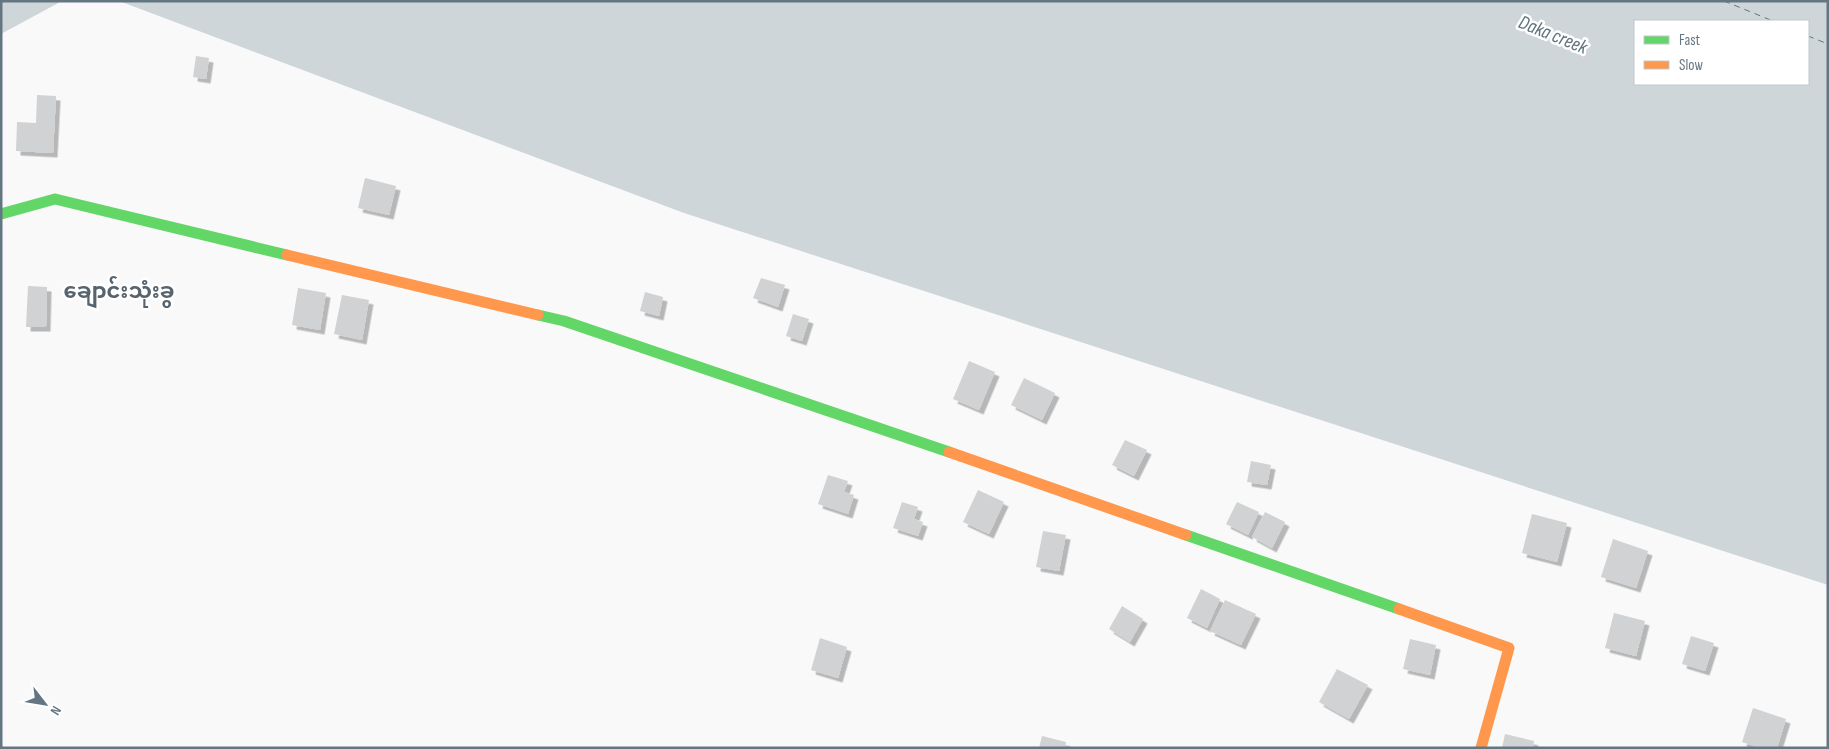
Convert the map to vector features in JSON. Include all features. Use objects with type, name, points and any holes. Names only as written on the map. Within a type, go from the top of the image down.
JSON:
[{"type":"street","points":[[1,214],[55,199],[564,321],[957,455],[1509,648],[1481,748]]},
{"type":"water","points":[[1,1],[62,1],[1,34]]},
{"type":"water","name":"Daka creek","points":[[119,1],[1828,1],[1828,585],[684,213]]},
{"type":"building","points":[[196,56],[209,58],[206,79],[193,77]]},
{"type":"building","points":[[37,95],[56,96],[53,153],[16,151],[17,122],[36,123]]},
{"type":"building","points":[[365,178],[396,186],[389,215],[358,208]]},
{"type":"building","points":[[761,278],[785,285],[778,307],[753,298]]},
{"type":"building","points":[[28,286],[47,287],[46,327],[26,327]]},
{"type":"building","points":[[298,288],[326,293],[320,330],[292,325]]},
{"type":"building","points":[[645,292],[663,297],[659,316],[640,311]]},
{"type":"building","points":[[342,295],[369,300],[362,340],[334,334]]},
{"type":"building","points":[[793,314],[809,319],[802,341],[786,336]]},
{"type":"building","points":[[969,361],[995,372],[979,410],[953,399]]},
{"type":"building","points":[[1024,378],[1055,393],[1042,420],[1011,405]]},
{"type":"building","points":[[1125,440],[1147,450],[1134,476],[1112,465]]},
{"type":"building","points":[[1251,461],[1271,465],[1267,485],[1247,482]]},
{"type":"building","points":[[828,475],[848,481],[844,492],[854,495],[848,514],[818,504]]},
{"type":"building","points":[[978,490],[1004,502],[989,534],[963,522]]},
{"type":"building","points":[[902,502],[918,507],[914,519],[923,522],[918,536],[893,528]]},
{"type":"building","points":[[1237,502],[1259,512],[1248,535],[1226,524]]},
{"type":"building","points":[[1265,512],[1285,522],[1272,548],[1252,537]]},
{"type":"building","points":[[1532,514],[1567,523],[1557,562],[1522,553]]},
{"type":"building","points":[[1043,531],[1066,535],[1059,571],[1036,567]]},
{"type":"building","points":[[1613,539],[1648,551],[1636,588],[1601,577]]},
{"type":"building","points":[[1201,589],[1220,599],[1207,628],[1187,618]]},
{"type":"building","points":[[1225,600],[1256,614],[1241,645],[1210,631]]},
{"type":"building","points":[[1122,606],[1143,619],[1130,642],[1109,629]]},
{"type":"building","points":[[1614,613],[1645,621],[1636,656],[1605,648]]},
{"type":"building","points":[[1691,636],[1714,643],[1705,671],[1682,664]]},
{"type":"building","points":[[820,638],[847,647],[838,678],[811,670]]},
{"type":"building","points":[[1410,639],[1436,645],[1430,675],[1403,669]]},
{"type":"building","points":[[1337,669],[1368,685],[1349,719],[1319,702]]},
{"type":"building","points":[[1753,708],[1786,719],[1777,748],[1760,748],[1742,742]]},
{"type":"building","points":[[1505,734],[1534,741],[1533,748],[1502,748]]},
{"type":"building","points":[[1042,736],[1066,742],[1065,748],[1039,748]]},
{"type":"ferry route","points":[[1724,1],[1771,20]]},
{"type":"ferry route","points":[[1809,36],[1828,44]]},
{"type":"traffic: fast","points":[[1,214],[55,199],[287,255]]},
{"type":"traffic: fast","points":[[538,315],[564,321],[949,452]]},
{"type":"traffic: fast","points":[[1186,535],[1399,609]]},
{"type":"traffic: slow","points":[[287,255],[538,315]]},
{"type":"traffic: slow","points":[[949,452],[1186,535]]},
{"type":"traffic: slow","points":[[1399,609],[1509,648],[1481,748]]},
{"type":"district","name":"ချောင်းသုံးခွ","points":[[119,291]]}]
